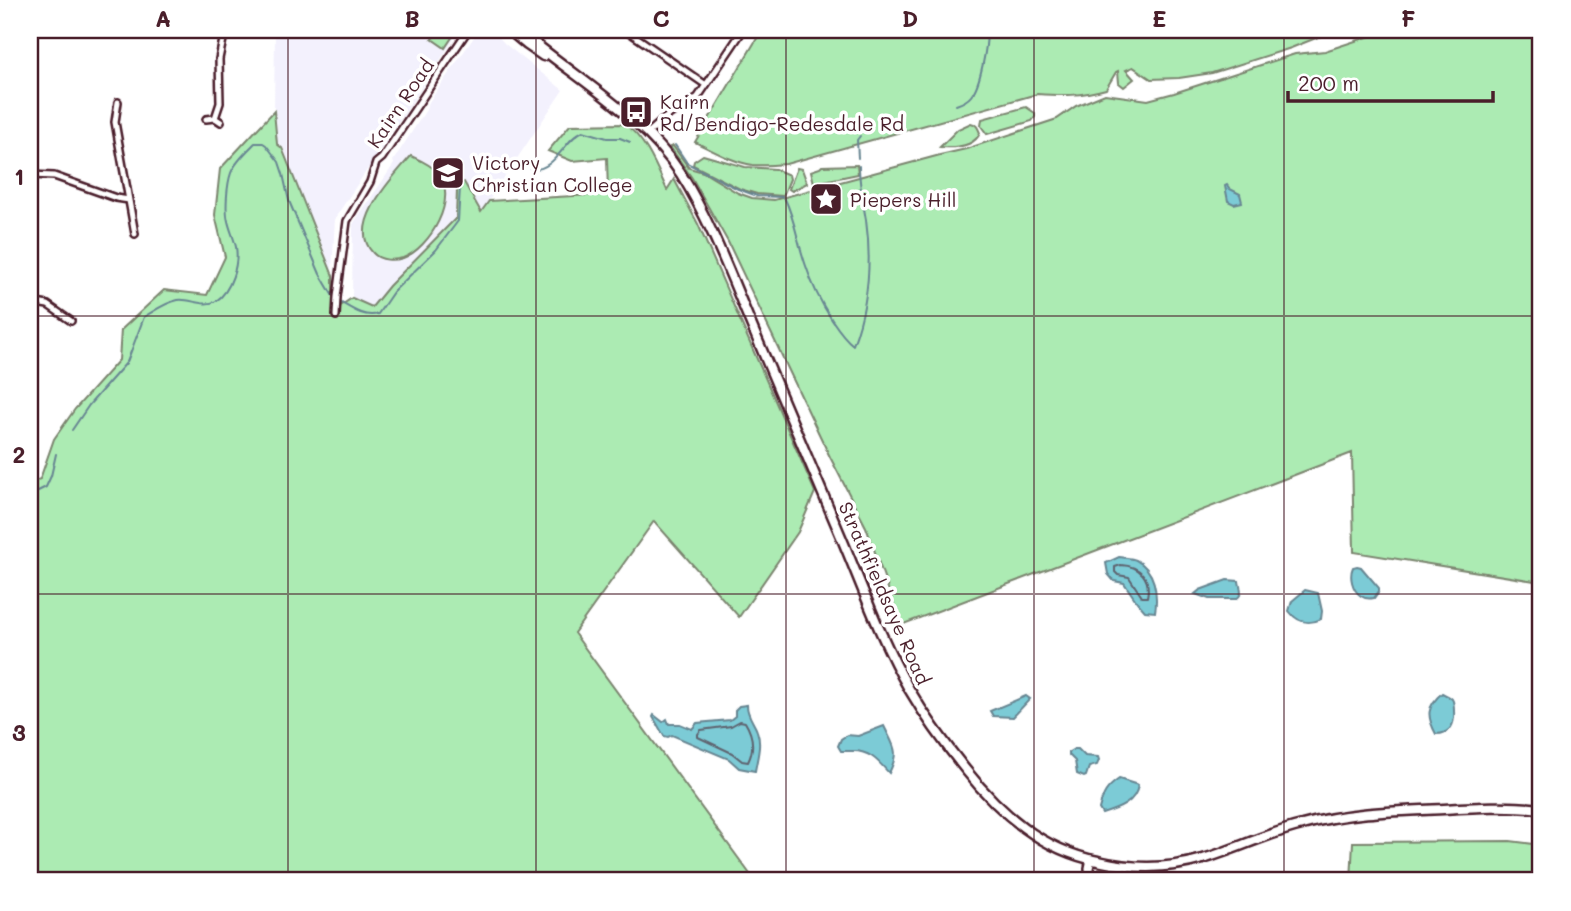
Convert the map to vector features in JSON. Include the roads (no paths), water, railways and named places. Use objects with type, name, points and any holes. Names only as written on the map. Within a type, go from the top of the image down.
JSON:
[{"type":"main road","points":[[509,30],[593,89]]},
{"type":"main road","points":[[519,30],[593,89]]},
{"type":"main road","name":"Strathfieldsaye Road","points":[[593,89],[624,113],[676,166],[704,215],[893,659],[916,701],[949,749],[999,808],[1037,836],[1062,849],[1091,859],[1133,866],[1173,865],[1202,859],[1298,826],[1349,815],[1479,807],[1541,809]]},
{"type":"street","points":[[206,120],[218,120],[219,59],[225,30]]},
{"type":"street","name":"Kairn Road","points":[[336,316],[349,215],[370,181],[376,163],[383,158],[468,30]]},
{"type":"street","points":[[626,30],[706,85]]},
{"type":"street","points":[[647,135],[670,114],[695,100],[743,30]]},
{"type":"street","points":[[118,102],[115,122],[135,234]]},
{"type":"street","points":[[30,174],[57,176],[116,198],[129,200]]},
{"type":"street","points":[[30,302],[48,305],[71,321]]},
{"type":"street","points":[[1090,881],[1091,859]]},
{"type":"water","points":[[1227,185],[1240,194],[1242,202],[1234,204],[1228,201]]},
{"type":"water","points":[[1119,557],[1136,560],[1151,576],[1156,597],[1155,612],[1145,611],[1124,583],[1114,581],[1108,574],[1106,563]]},
{"type":"water","points":[[1353,567],[1361,567],[1379,588],[1374,598],[1364,598],[1355,590],[1351,574]]},
{"type":"water","points":[[1227,580],[1239,581],[1241,593],[1236,599],[1209,599],[1195,594],[1200,590]]},
{"type":"water","points":[[1305,590],[1318,593],[1321,619],[1303,622],[1289,611],[1292,601]]},
{"type":"water","points":[[1442,693],[1453,700],[1454,720],[1449,730],[1436,734],[1430,712],[1433,702]]},
{"type":"water","points":[[1026,696],[1030,699],[1013,717],[993,716],[990,711]]},
{"type":"water","points":[[747,705],[759,741],[755,771],[739,768],[729,759],[672,735],[664,736],[653,717],[654,715],[663,722],[667,719],[669,724],[680,724],[692,729],[697,723],[730,720],[739,706]]},
{"type":"water","points":[[884,726],[895,754],[889,773],[869,755],[859,751],[841,751],[838,746],[841,739],[847,735],[858,736]]},
{"type":"water","points":[[1074,749],[1078,749],[1085,756],[1098,757],[1097,765],[1089,767],[1084,777],[1077,774],[1075,761],[1069,755]]},
{"type":"water","points":[[1119,779],[1138,785],[1137,791],[1130,801],[1102,814],[1099,809],[1104,795]]},
{"type":"waterway","points":[[956,105],[969,98],[978,83],[985,55],[987,30]]},
{"type":"waterway","points":[[531,169],[547,165],[583,131],[630,142]]},
{"type":"waterway","points":[[858,158],[857,140],[860,136]]},
{"type":"waterway","points":[[72,430],[89,405],[127,362],[144,317],[178,300],[211,303],[226,291],[233,277],[237,254],[227,216],[228,184],[235,165],[255,143],[266,145],[279,162],[289,201],[320,274],[334,298]]},
{"type":"waterway","points":[[675,145],[687,163],[738,189],[757,196],[782,197]]},
{"type":"waterway","points":[[785,199],[817,294],[837,327],[853,345],[862,315],[868,268],[868,236],[859,166]]},
{"type":"waterway","points":[[340,302],[363,314],[378,314],[393,292],[436,250],[458,221],[460,187]]},
{"type":"waterway","points":[[30,495],[46,487],[56,454]]},
{"type":"place","name":"Kairn Rd/Bendigo-Redesdale Rd","points":[[636,112]]},
{"type":"place","name":"Victory Christian College","points":[[448,173]]},
{"type":"place","name":"Piepers Hill","points":[[826,199]]}]
